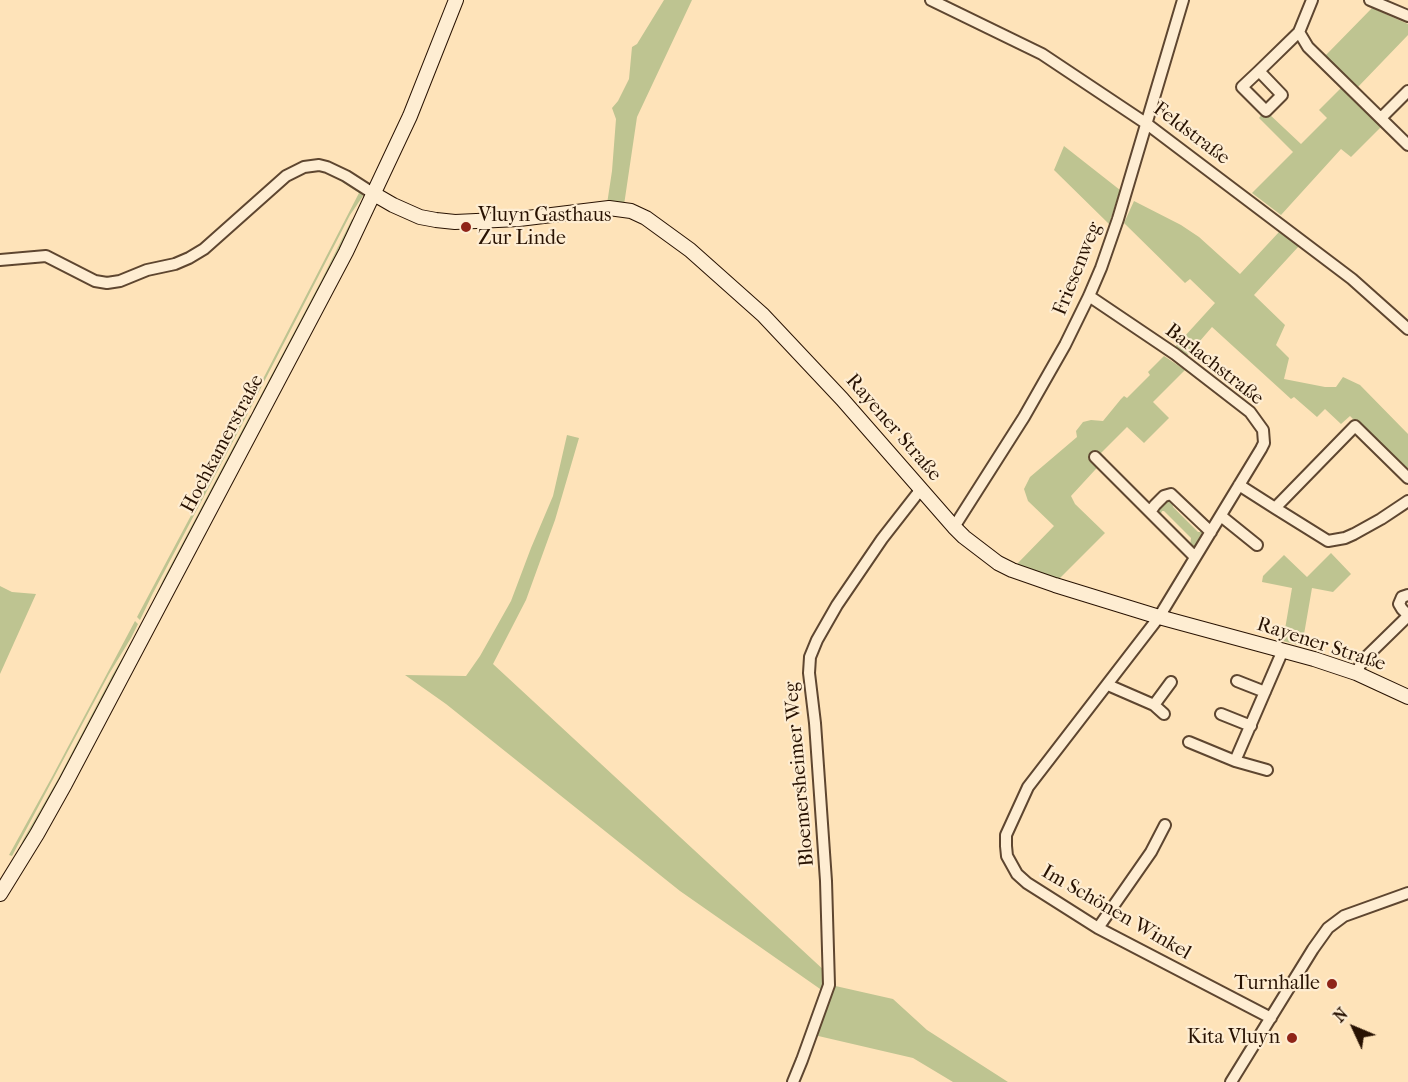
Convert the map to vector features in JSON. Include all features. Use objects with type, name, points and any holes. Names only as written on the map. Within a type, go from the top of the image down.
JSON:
[{"type":"street","name":"Hochkamerstraße","points":[[0,894],[65,784],[319,304],[410,116],[456,0]]},
{"type":"street","name":"Feldstraße","points":[[931,0],[1042,54],[1147,124],[1352,279],[1408,329]]},
{"type":"street","name":"Friesenweg","points":[[954,527],[1024,417],[1065,345],[1089,296],[1118,219],[1183,0]]},
{"type":"street","points":[[1258,71],[1299,32],[1312,0]]},
{"type":"street","points":[[1370,0],[1408,16]]},
{"type":"street","points":[[1299,32],[1308,47],[1408,145]]},
{"type":"street","points":[[1381,118],[1408,91]]},
{"type":"street","points":[[0,260],[46,256],[95,281],[107,283],[120,281],[147,270],[175,264],[204,249],[286,176],[304,167],[319,165],[327,167],[374,194]]},
{"type":"street","name":"Rayener Straße","points":[[374,194],[407,212],[436,220],[471,222],[519,219],[609,208],[631,211],[646,218],[690,250],[763,315],[842,399],[954,527],[986,555],[1012,570],[1056,585],[1356,673],[1408,697]]},
{"type":"street","name":"Barlachstraße","points":[[1089,296],[1175,354],[1250,412],[1263,430],[1262,449],[1159,617]]},
{"type":"street","points":[[1275,508],[1355,426],[1408,478]]},
{"type":"street","points":[[1095,457],[1195,557]]},
{"type":"street","points":[[1239,485],[1328,541],[1354,534],[1408,501]]},
{"type":"street","name":"Bloemersheimer Weg","points":[[793,1082],[829,985],[826,881],[815,723],[809,673],[810,657],[817,640],[843,596],[882,539],[921,489]]},
{"type":"street","points":[[1150,512],[1164,496],[1171,494],[1211,532]]},
{"type":"street","points":[[1221,516],[1257,545]]},
{"type":"street","points":[[1356,673],[1363,660],[1408,616],[1399,604],[1402,597],[1408,595]]},
{"type":"street","name":"Im Schönen Winkel","points":[[1159,617],[1028,787],[1006,835],[1007,856],[1017,874],[1027,883],[1098,928],[1271,1018]]},
{"type":"street","points":[[1235,761],[1283,650]]},
{"type":"street","points":[[1237,681],[1265,692]]},
{"type":"street","points":[[1154,705],[1171,682]]},
{"type":"street","points":[[1108,685],[1154,705],[1164,714]]},
{"type":"street","points":[[1221,714],[1251,726]]},
{"type":"street","points":[[1189,742],[1235,761],[1267,770]]},
{"type":"street","points":[[1098,928],[1152,852],[1165,825]]},
{"type":"street","points":[[1231,1082],[1328,928],[1344,916],[1408,893]]},
{"type":"green space","points":[[664,0],[692,0],[637,117],[624,205],[607,204],[616,119],[612,108],[629,79],[632,47],[637,44]]},
{"type":"green space","points":[[1372,8],[1408,24],[1408,35],[1357,88],[1325,56]]},
{"type":"green space","points":[[1342,87],[1382,126],[1351,157],[1341,149],[1281,215],[1252,193],[1293,152],[1259,118],[1263,113],[1268,113],[1301,144],[1327,118],[1319,110]]},
{"type":"green space","points":[[1064,146],[1120,190],[1109,224],[1054,170]]},
{"type":"green space","points":[[310,168],[328,171],[362,191],[363,196],[350,215],[250,409],[248,408],[359,193],[333,176],[319,171],[308,170],[286,179]]},
{"type":"green space","points":[[1134,201],[1199,237],[1240,274],[1279,232],[1299,246],[1254,295],[1285,325],[1276,345],[1289,358],[1284,379],[1336,387],[1343,377],[1360,385],[1408,434],[1408,474],[1350,416],[1341,424],[1325,409],[1317,417],[1294,397],[1291,399],[1212,327],[1187,356],[1174,348],[1215,303],[1190,279],[1185,283],[1124,223]]},
{"type":"green space","points":[[352,219],[356,221],[257,410],[253,410],[322,279]]},
{"type":"green space","points":[[1164,356],[1185,370],[1153,402],[1169,418],[1144,443],[1127,427],[1101,453],[1106,458],[1071,496],[1075,504],[1105,533],[1058,580],[1017,564],[1054,526],[1028,501],[1024,489],[1030,477],[1077,437],[1076,431],[1083,422],[1103,421],[1124,396],[1127,398],[1150,375],[1148,372]]},
{"type":"green space","points":[[246,412],[248,413],[140,620],[137,617]]},
{"type":"green space","points":[[250,415],[252,417],[144,621],[163,580]]},
{"type":"green space","points":[[567,435],[579,438],[555,520],[526,600],[493,664],[827,973],[823,991],[680,891],[446,704],[405,675],[466,676],[480,656],[511,601],[553,496]]},
{"type":"green space","points":[[1168,499],[1172,500],[1173,507],[1198,532],[1201,528],[1204,529],[1193,549],[1190,546],[1191,538],[1164,511],[1160,516],[1158,508]]},
{"type":"green space","points":[[1331,553],[1351,574],[1333,592],[1312,588],[1302,646],[1283,641],[1292,588],[1262,582],[1263,576],[1284,555],[1307,577]]},
{"type":"green space","points":[[0,586],[12,592],[36,594],[0,674]]},
{"type":"green space","points":[[135,621],[138,624],[131,638],[109,674],[12,856],[9,855],[52,777]]},
{"type":"green space","points":[[141,626],[61,782],[15,857],[113,674]]},
{"type":"green space","points":[[831,985],[893,999],[927,1030],[1008,1082],[953,1082],[913,1058],[814,1035]]},
{"type":"place","name":"Vluyn Gasthaus Zur Linde","points":[[466,227]]},
{"type":"place","name":"Turnhalle","points":[[1332,984]]},
{"type":"place","name":"Kita Vluyn","points":[[1292,1038]]}]
